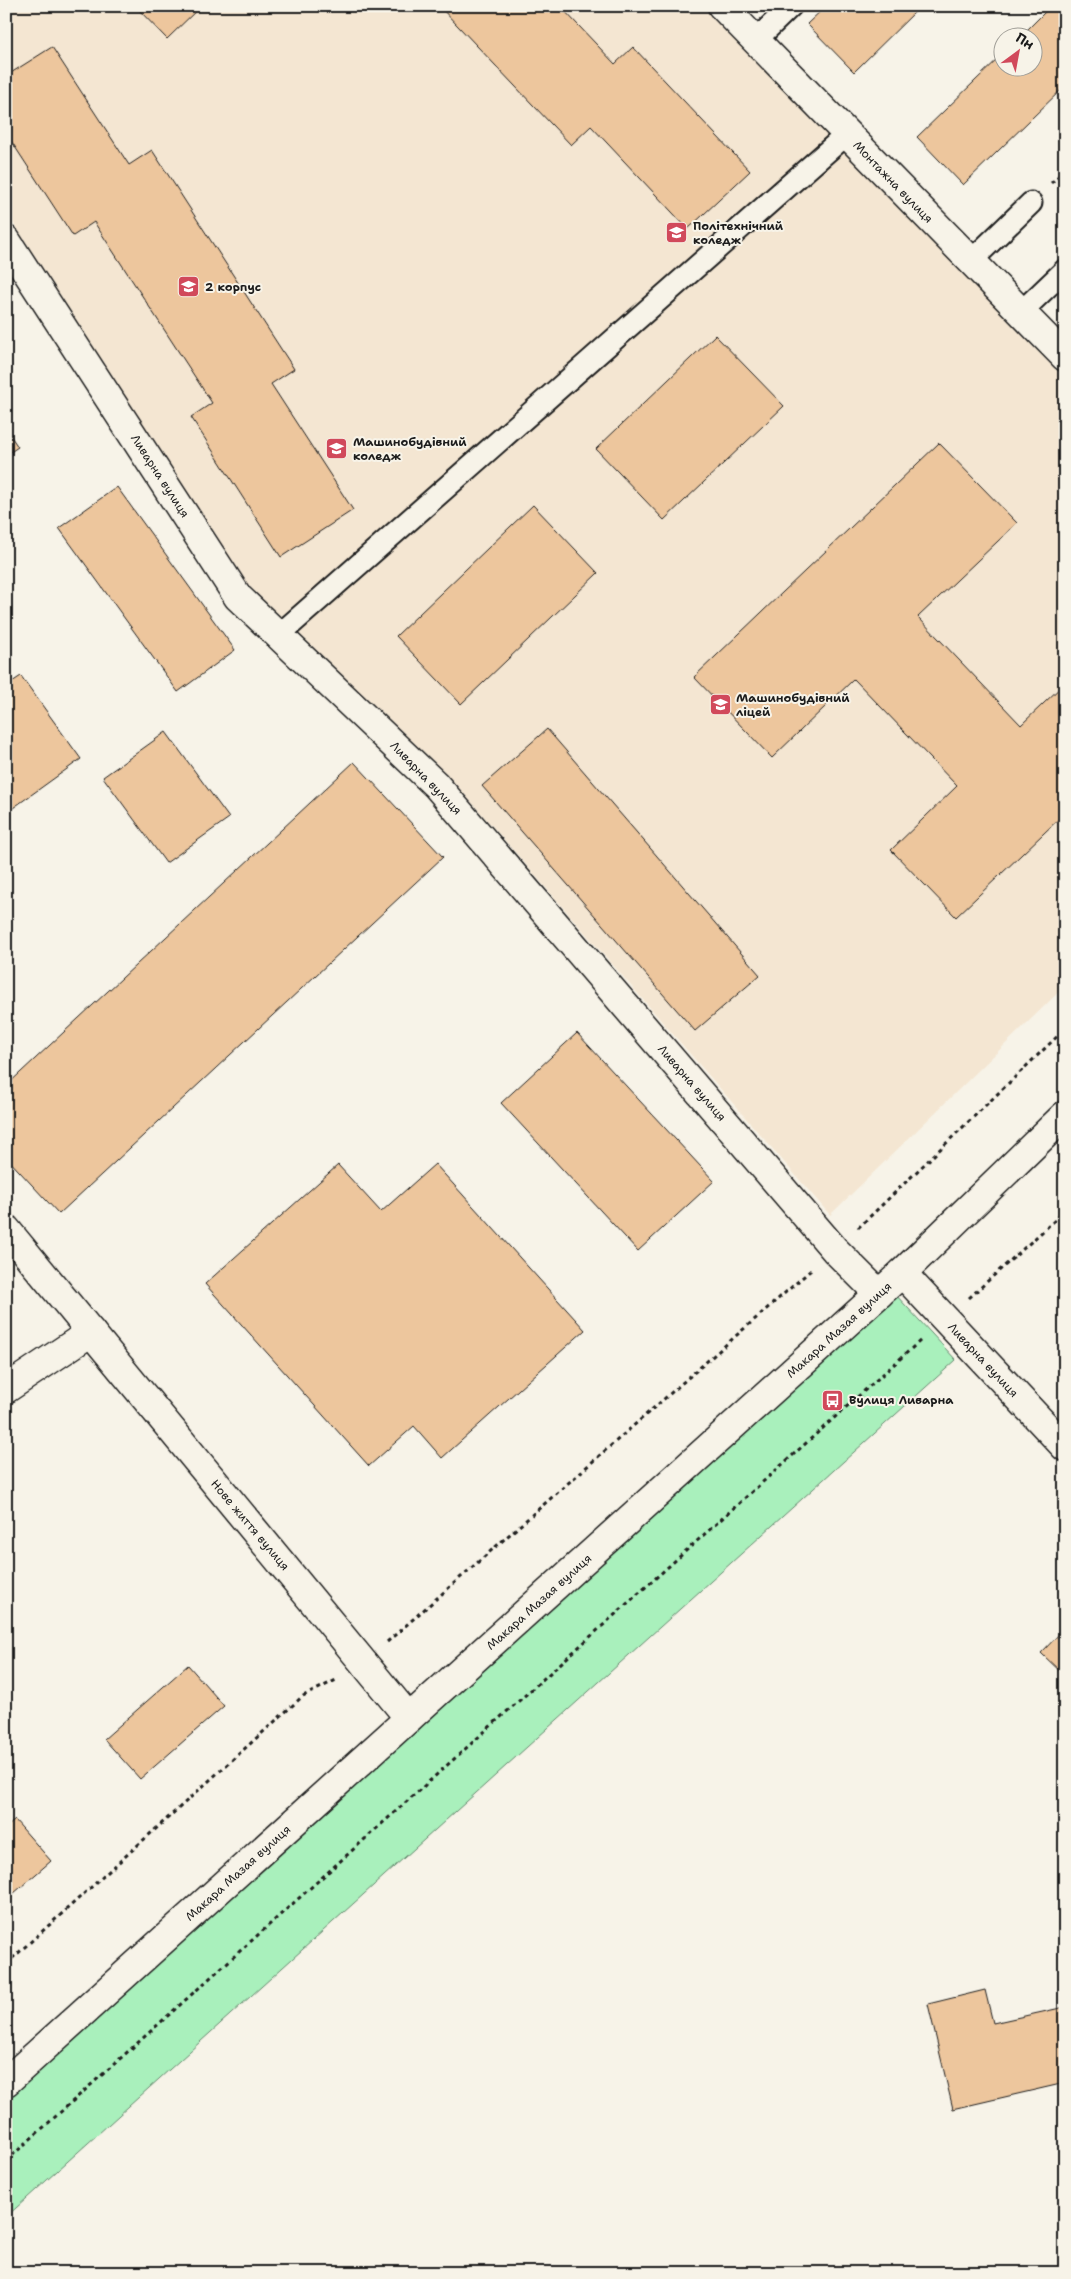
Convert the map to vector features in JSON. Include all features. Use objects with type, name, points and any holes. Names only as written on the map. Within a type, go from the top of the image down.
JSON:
[{"type":"street","name":"Монтажна вулиця","points":[[722,6],[1065,357]]},
{"type":"street","name":"Ливарна вулиця","points":[[6,240],[238,597],[436,785],[835,1250],[879,1294]]},
{"type":"street","name":"Макара Мазая вулиця","points":[[6,2082],[902,1273],[1065,1115]]},
{"type":"street","name":"Нове життя вулиця","points":[[6,1229],[409,1718]]},
{"type":"street","name":"Ливарна вулиця","points":[[902,1273],[1065,1447]]},
{"type":"street","points":[[6,1389],[91,1332]]},
{"type":"lane","points":[[756,40],[791,6]]},
{"type":"lane","points":[[279,635],[847,134]]},
{"type":"lane","points":[[971,261],[1031,203]]},
{"type":"lane","points":[[1022,312],[1065,270]]},
{"type":"path","points":[[6,1964],[303,1696],[350,1673],[835,1250],[1065,1029]]},
{"type":"path","points":[[6,2161],[1065,1211]]},
{"type":"shaded area","points":[[6,6],[701,6],[1065,379],[1065,986],[830,1215],[447,774],[250,587],[6,212]]},
{"type":"green space","points":[[895,1294],[956,1360],[6,2217],[6,2096]]},
{"type":"building","points":[[135,6],[201,6],[167,39]]},
{"type":"building","points":[[439,6],[560,6],[615,64],[633,47],[750,171],[688,229],[591,126],[571,145]]},
{"type":"building","points":[[826,6],[921,6],[854,72],[807,24]]},
{"type":"building","points":[[1051,6],[1065,6],[1065,86],[963,185],[917,137],[994,63],[994,78],[1044,78],[1044,28],[1029,28]]},
{"type":"building","points":[[52,47],[129,165],[152,150],[294,369],[271,384],[353,510],[281,557],[191,417],[212,403],[94,222],[73,236],[6,133],[6,76]]},
{"type":"building","points":[[715,335],[784,406],[664,520],[596,449]]},
{"type":"building","points":[[6,429],[18,447],[6,455]]},
{"type":"building","points":[[939,443],[1017,523],[918,617],[1021,725],[1065,683],[1065,813],[956,917],[891,850],[957,786],[854,679],[772,758],[694,677]]},
{"type":"building","points":[[117,487],[235,650],[178,692],[59,528]]},
{"type":"building","points":[[533,505],[598,573],[461,704],[396,636]]},
{"type":"building","points":[[21,676],[81,759],[6,813],[6,686]]},
{"type":"building","points":[[547,729],[760,975],[695,1031],[482,786]]},
{"type":"building","points":[[166,732],[229,818],[166,863],[103,777]]},
{"type":"building","points":[[354,762],[443,857],[59,1214],[6,1157],[6,1086]]},
{"type":"building","points":[[577,1033],[714,1181],[638,1251],[501,1103]]},
{"type":"building","points":[[435,1164],[585,1330],[442,1458],[414,1426],[369,1466],[205,1284],[338,1165],[381,1212]]},
{"type":"building","points":[[1065,1628],[1065,1676],[1041,1653]]},
{"type":"building","points":[[188,1665],[224,1706],[140,1779],[104,1739]]},
{"type":"building","points":[[15,1820],[51,1861],[6,1900],[6,1828]]},
{"type":"building","points":[[985,1990],[993,2023],[1065,2007],[1065,2083],[953,2109],[928,2004]]},
{"type":"place","name":"Політехнічний коледж","points":[[677,233]]},
{"type":"place","name":"2 корпус","points":[[189,287]]},
{"type":"place","name":"Машинобудівний коледж","points":[[337,449]]},
{"type":"place","name":"Машинобудівний ліцей","points":[[720,705]]},
{"type":"place","name":"Вулиця Ливарна","points":[[833,1400]]}]
